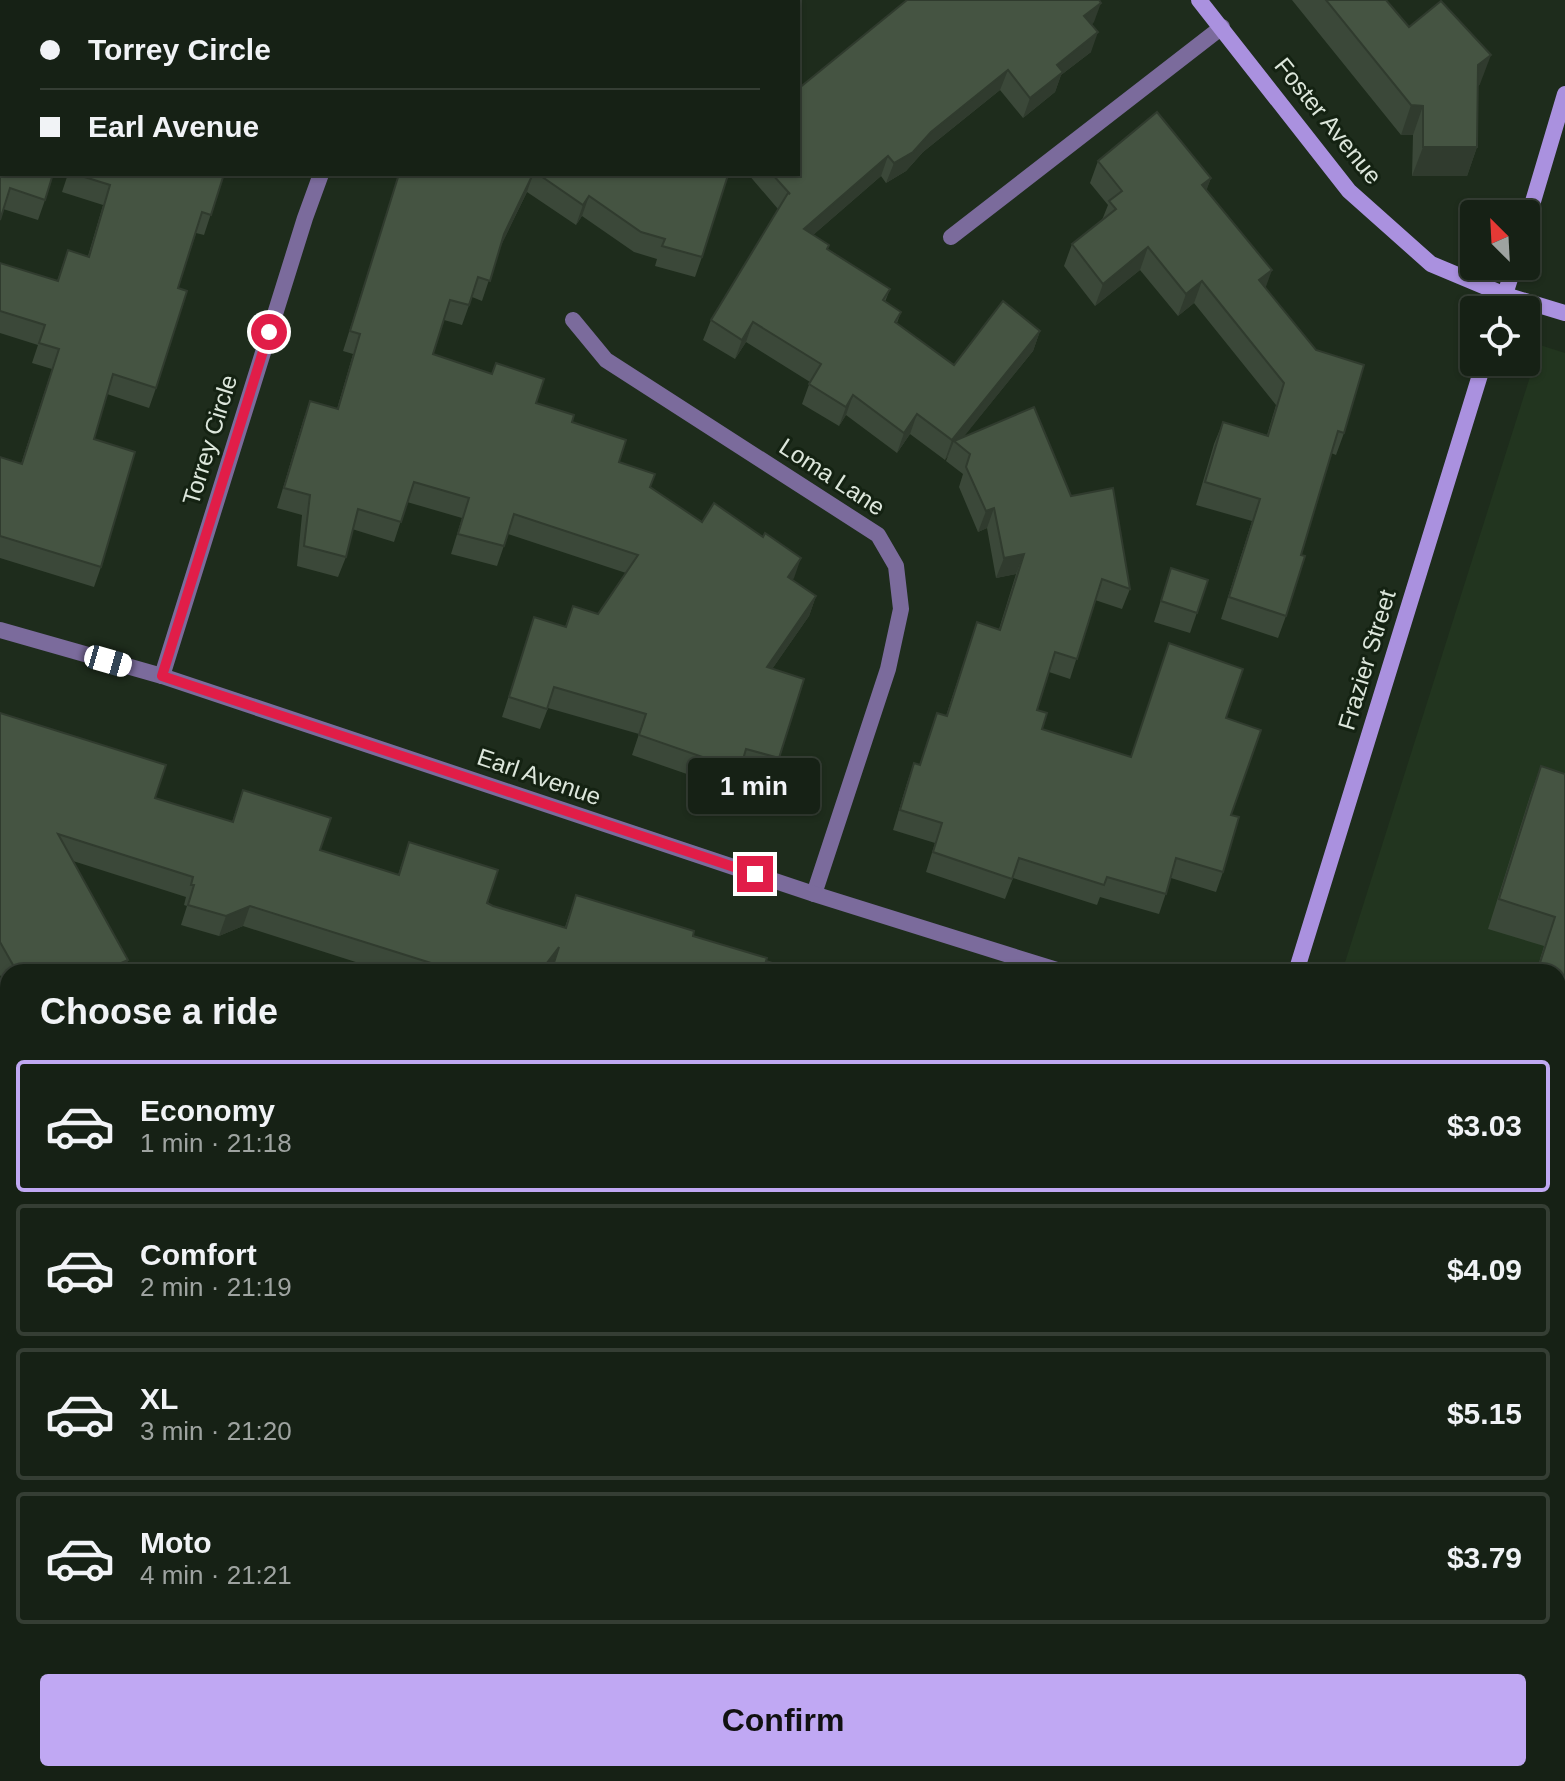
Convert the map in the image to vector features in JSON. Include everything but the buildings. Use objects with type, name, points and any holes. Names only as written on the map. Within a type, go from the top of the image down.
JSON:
[{"type":"street","name":"Foster Avenue","points":[[1199,0],[1349,191],[1431,264],[1489,296]]},
{"type":"street","points":[[951,237],[1222,27]]},
{"type":"street","points":[[1533,200],[1565,94]]},
{"type":"street","name":"Torrey Circle","points":[[162,676],[320,176]]},
{"type":"street","name":"Foster Avenue","points":[[1540,309],[1565,313]]},
{"type":"street","name":"Loma Lane","points":[[573,320],[606,360],[878,535],[896,566],[901,609],[888,669],[814,894]]},
{"type":"street","name":"Frazier Street","points":[[1298,964],[1480,376]]},
{"type":"street","name":"Earl Avenue","points":[[0,630],[162,676],[814,894],[1037,964]]},
{"type":"shaded area","points":[[1540,345],[1565,353],[1565,964],[1345,964],[1530,376],[1540,376]]},
{"type":"route","points":[[269,332],[162,676],[755,874]]}]
